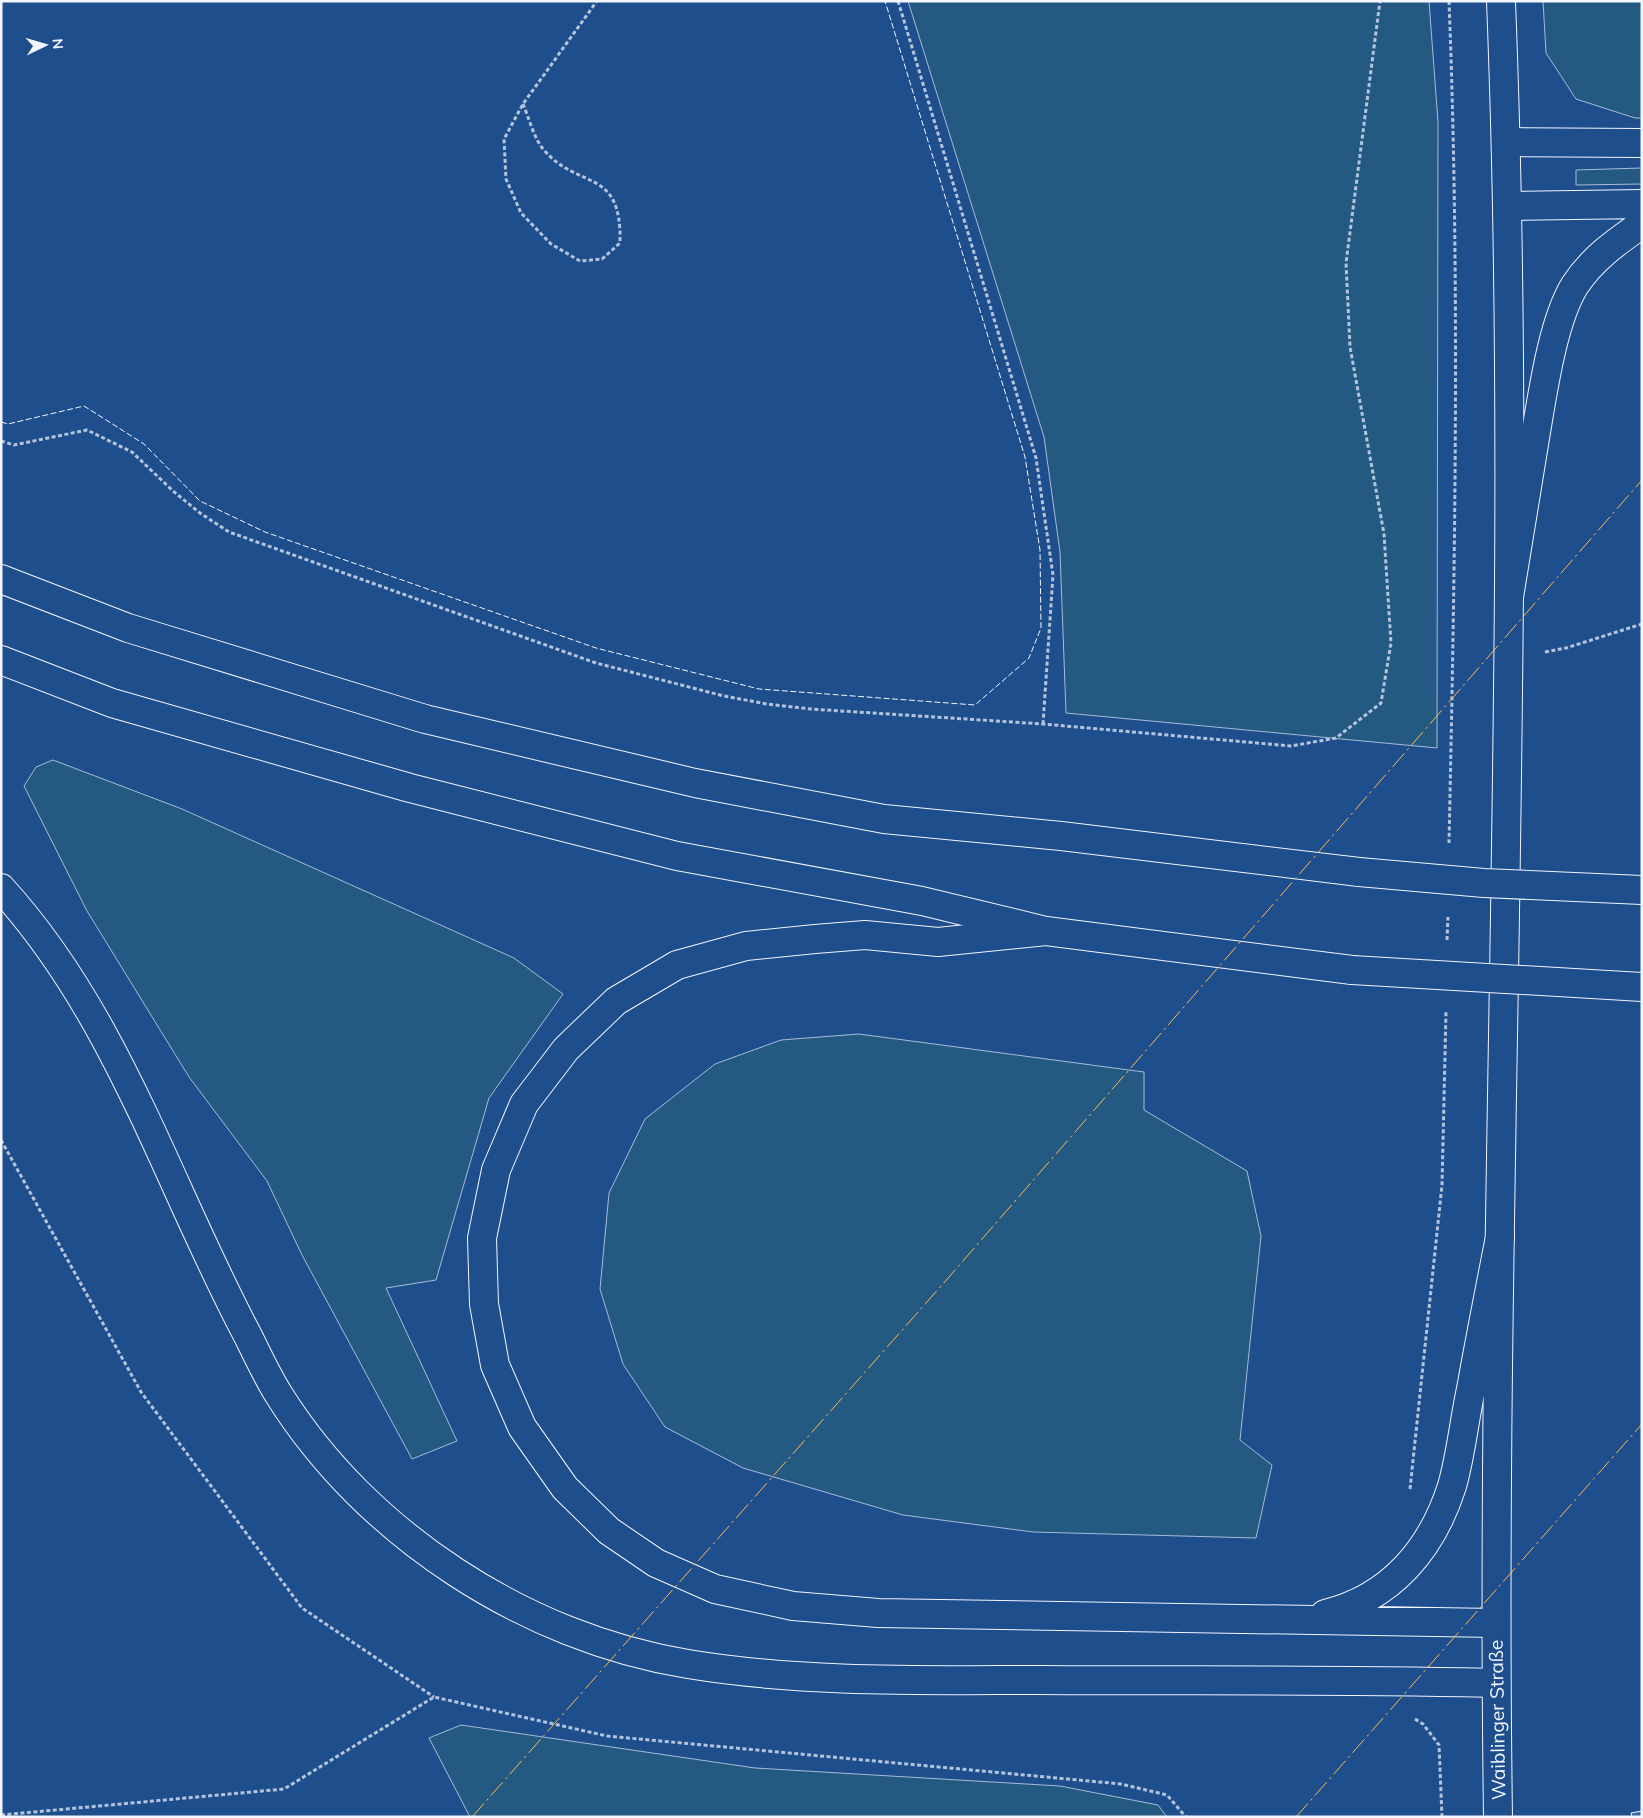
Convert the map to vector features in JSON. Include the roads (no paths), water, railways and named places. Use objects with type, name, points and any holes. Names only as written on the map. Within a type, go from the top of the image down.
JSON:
[{"type":"main road","points":[[1300,1620],[1342,1610],[1387,1585],[1420,1553],[1433,1533],[1452,1486],[1500,1237],[1510,658],[1508,206],[1501,1]]},
{"type":"main road","points":[[1507,142],[1642,143]]},
{"type":"main road","points":[[1508,206],[1642,204]]},
{"type":"main road","points":[[1509,597],[1546,376],[1564,307],[1574,287],[1587,268],[1603,252],[1642,224]]},
{"type":"main road","points":[[1,579],[128,628],[425,719],[695,783],[884,819],[1061,836],[1359,872],[1484,883],[1642,890]]},
{"type":"main road","points":[[1,660],[112,703],[420,790],[677,856],[922,901],[1046,931],[1352,970],[1642,987]]},
{"type":"main road","points":[[1,888],[17,906],[72,981],[132,1089],[224,1291],[279,1395],[324,1457],[399,1532],[458,1574],[515,1608],[626,1651],[688,1664],[866,1680],[1496,1683]]},
{"type":"main road","points":[[1046,931],[938,942],[865,935],[746,946],[677,965],[616,1001],[566,1050],[524,1104],[496,1170],[482,1238],[484,1304],[495,1365],[522,1427],[565,1488],[609,1531],[656,1564],[714,1589],[794,1606],[878,1613],[1496,1623]]},
{"type":"main road","name":"Waiblinger Straße","points":[[1498,1817],[1496,1623],[1500,1237]]}]
